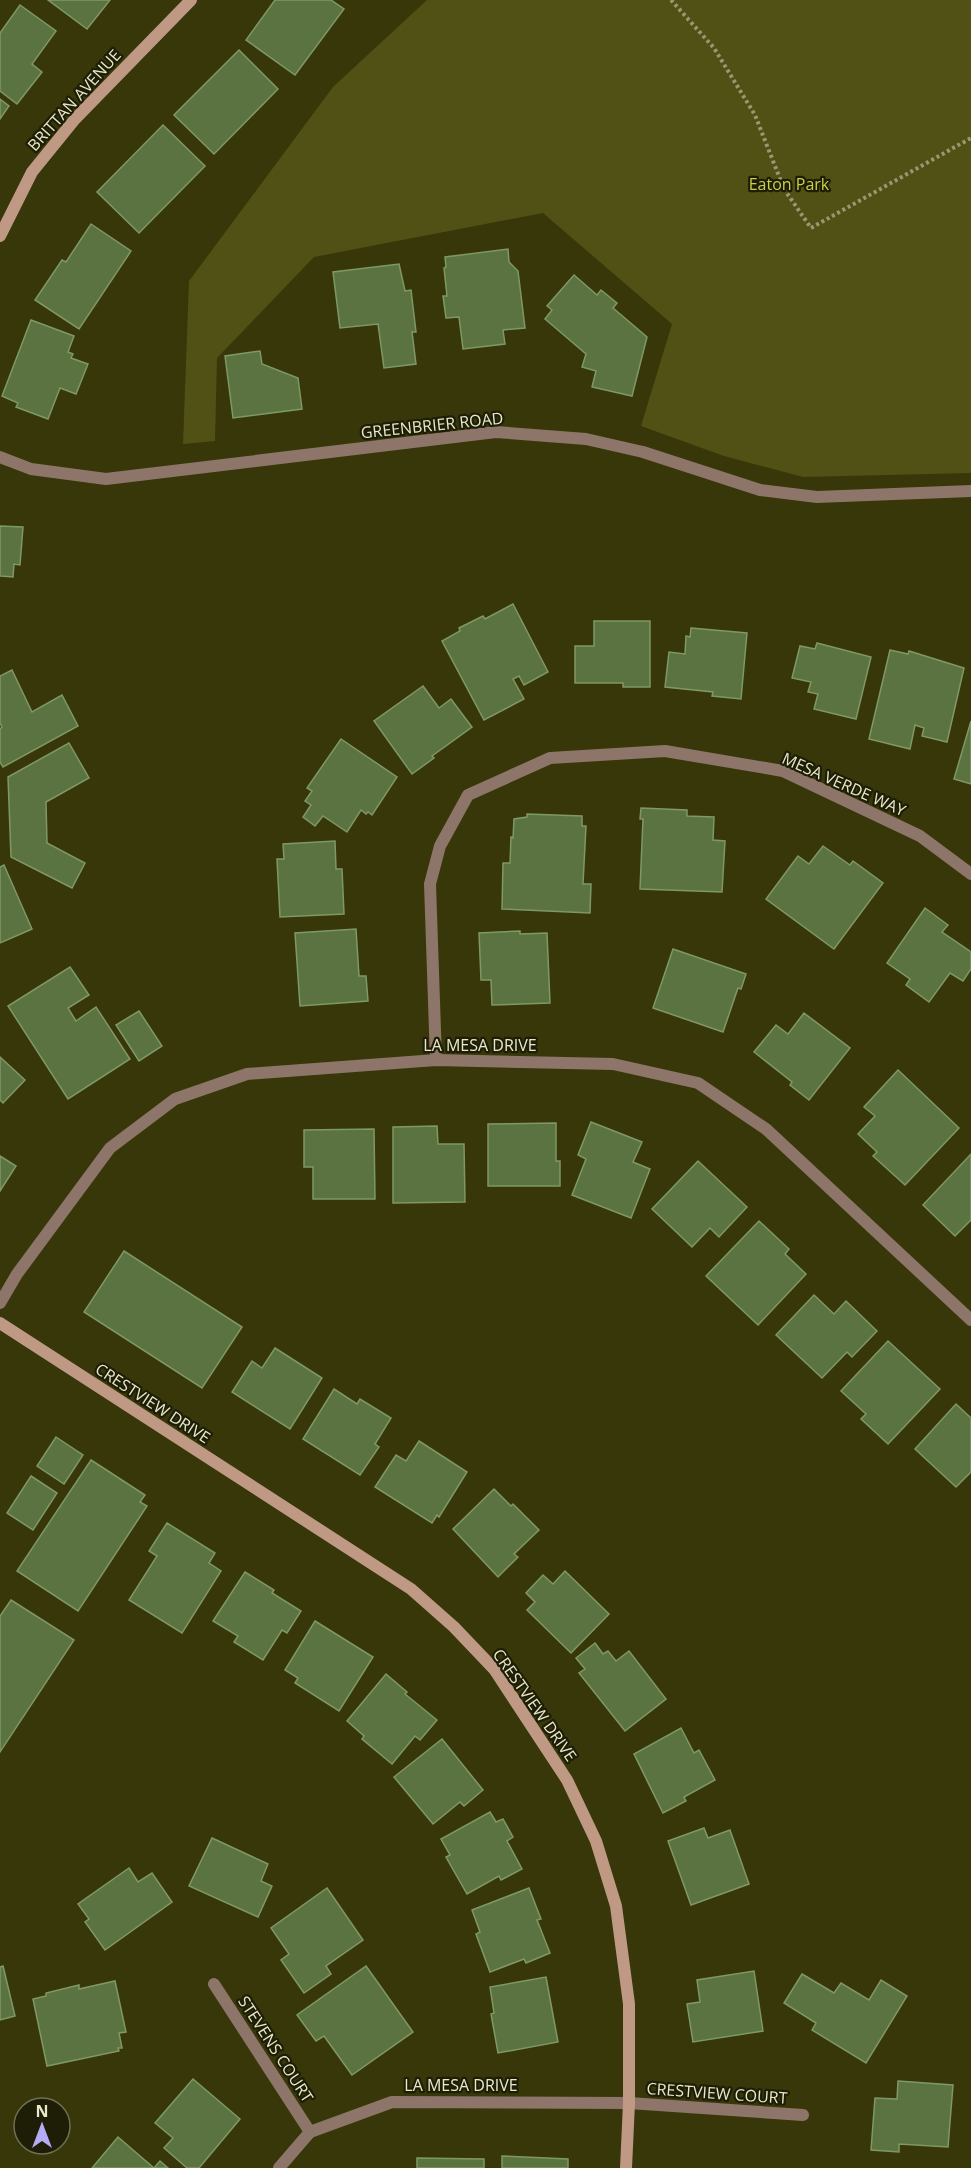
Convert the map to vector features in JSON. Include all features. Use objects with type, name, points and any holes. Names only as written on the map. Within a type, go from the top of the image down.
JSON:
[{"type":"main road","name":"BRITTAN AVENUE","points":[[0,236],[32,172],[39,163],[75,119],[191,0]]},
{"type":"main road","name":"CRESTVIEW DRIVE","points":[[0,1323],[411,1590],[454,1627],[494,1669],[567,1780],[596,1841],[616,1906],[629,2004],[630,2103],[626,2168]]},
{"type":"street","name":"GREENBRIER ROAD","points":[[0,457],[31,469],[106,479],[496,432],[586,439],[643,452],[760,490],[817,497],[971,491]]},
{"type":"street","name":"MESA VERDE WAY","points":[[436,1060],[430,885],[440,846],[468,795],[550,758],[665,751],[783,771],[920,836],[971,874]]},
{"type":"street","name":"LA MESA DRIVE","points":[[0,1304],[17,1274],[110,1148],[175,1099],[247,1074],[436,1060],[613,1064],[698,1083],[766,1129],[971,1320]]},
{"type":"street","name":"STEVENS COURT","points":[[214,1984],[310,2132]]},
{"type":"street","name":"LA MESA DRIVE","points":[[279,2168],[310,2132],[392,2102],[630,2103]]},
{"type":"street","name":"CRESTVIEW COURT","points":[[630,2103],[803,2115]]},
{"type":"path","points":[[671,0],[714,48],[750,106],[784,189],[812,228],[971,138]]},
{"type":"green space","name":"Eaton Park","points":[[427,0],[971,0],[971,473],[803,477],[724,456],[641,426],[672,324],[543,213],[314,257],[217,358],[215,441],[183,444],[189,281],[333,87]]},
{"type":"building","points":[[48,0],[110,0],[87,29]]},
{"type":"building","points":[[275,0],[331,0],[344,9],[295,75],[246,40]]},
{"type":"building","points":[[20,5],[56,31],[32,64],[42,72],[17,104],[0,91],[0,33]]},
{"type":"building","points":[[239,50],[278,89],[214,154],[174,115]]},
{"type":"building","points":[[0,99],[9,106],[0,119]]},
{"type":"building","points":[[163,125],[205,166],[139,233],[97,192]]},
{"type":"building","points":[[91,224],[131,251],[79,329],[35,300],[62,260],[66,262]]},
{"type":"building","points":[[508,249],[509,262],[518,271],[525,328],[503,330],[505,344],[463,349],[459,317],[446,318],[443,296],[447,296],[445,257]]},
{"type":"building","points":[[399,264],[405,291],[411,290],[416,332],[412,332],[416,364],[384,368],[378,324],[340,328],[333,272]]},
{"type":"building","points":[[574,275],[597,295],[601,290],[617,303],[613,308],[647,337],[632,396],[592,387],[596,371],[582,367],[586,354],[545,319],[552,310],[547,306]]},
{"type":"building","points":[[31,320],[74,336],[68,352],[73,354],[71,358],[88,364],[76,394],[60,388],[48,419],[16,407],[18,403],[2,396]]},
{"type":"building","points":[[260,351],[262,364],[298,378],[302,409],[233,418],[225,356]]},
{"type":"building","points":[[0,526],[23,527],[20,565],[14,564],[13,577],[0,576]]},
{"type":"building","points":[[513,604],[548,672],[524,685],[519,676],[513,679],[524,699],[484,720],[442,641],[460,631],[459,628],[483,616],[485,619]]},
{"type":"building","points":[[594,621],[650,621],[650,687],[623,687],[623,683],[575,683],[575,646],[594,646]]},
{"type":"building","points":[[691,628],[747,633],[741,699],[712,696],[713,692],[665,687],[669,652],[685,654],[686,636],[690,637]]},
{"type":"building","points":[[817,643],[871,657],[856,719],[814,709],[818,694],[808,692],[811,682],[792,678],[800,646],[815,649]]},
{"type":"building","points":[[890,650],[908,654],[909,651],[964,668],[947,742],[922,736],[924,728],[915,725],[910,749],[869,739]]},
{"type":"building","points":[[12,670],[32,712],[62,695],[78,726],[3,767],[0,762],[0,729],[2,727],[0,723],[0,676]]},
{"type":"building","points":[[423,686],[439,708],[451,699],[472,727],[432,756],[434,758],[412,774],[374,721]]},
{"type":"building","points":[[971,721],[971,784],[954,779]]},
{"type":"building","points":[[341,739],[397,777],[372,815],[361,810],[347,832],[323,816],[315,826],[303,817],[311,805],[305,801],[312,791],[307,788]]},
{"type":"building","points":[[69,743],[89,778],[46,802],[47,843],[85,863],[72,888],[11,857],[8,777]]},
{"type":"building","points":[[641,808],[687,810],[687,816],[714,817],[713,840],[725,841],[722,892],[640,889],[643,819],[640,819]]},
{"type":"building","points":[[527,814],[582,816],[582,826],[586,826],[583,884],[591,884],[590,913],[502,909],[503,863],[510,863],[514,819],[527,817]]},
{"type":"building","points":[[335,841],[336,869],[342,869],[344,914],[280,917],[277,859],[284,859],[283,844]]},
{"type":"building","points":[[823,846],[850,865],[853,861],[883,883],[834,949],[766,899],[798,856],[809,864]]},
{"type":"building","points":[[4,865],[32,929],[0,943],[0,867]]},
{"type":"building","points":[[925,908],[948,925],[942,932],[971,952],[971,969],[963,981],[950,973],[929,1002],[906,985],[910,979],[887,963]]},
{"type":"building","points":[[356,929],[359,976],[366,976],[368,1001],[300,1006],[295,933]]},
{"type":"building","points":[[520,931],[520,934],[547,933],[550,1003],[492,1005],[491,980],[481,980],[479,933]]},
{"type":"building","points":[[673,949],[746,974],[741,989],[738,988],[723,1032],[653,1008]]},
{"type":"building","points":[[70,967],[89,995],[68,1008],[76,1021],[96,1007],[130,1059],[68,1099],[8,1006]]},
{"type":"building","points":[[139,1011],[162,1046],[139,1061],[116,1025]]},
{"type":"building","points":[[804,1013],[850,1048],[809,1100],[790,1085],[792,1082],[754,1052],[776,1025],[788,1034]]},
{"type":"building","points":[[0,1057],[25,1080],[3,1103],[0,1100]]},
{"type":"building","points":[[898,1070],[959,1128],[905,1185],[873,1156],[877,1152],[858,1134],[875,1116],[864,1107]]},
{"type":"building","points":[[591,1122],[642,1142],[633,1162],[650,1169],[631,1218],[572,1195],[586,1159],[578,1155]]},
{"type":"building","points":[[556,1123],[556,1161],[560,1161],[560,1186],[488,1186],[488,1124]]},
{"type":"building","points":[[437,1126],[438,1144],[464,1144],[465,1202],[393,1203],[393,1127]]},
{"type":"building","points":[[374,1129],[375,1199],[313,1199],[313,1167],[304,1167],[304,1130]]},
{"type":"building","points":[[971,1154],[971,1220],[955,1236],[923,1205]]},
{"type":"building","points":[[0,1156],[16,1166],[0,1191]]},
{"type":"building","points":[[698,1161],[747,1207],[719,1237],[710,1228],[692,1247],[652,1209]]},
{"type":"building","points":[[759,1221],[789,1249],[785,1254],[806,1274],[758,1325],[706,1276]]},
{"type":"building","points":[[124,1251],[242,1327],[202,1388],[84,1312]]},
{"type":"building","points":[[814,1295],[834,1314],[846,1301],[877,1331],[852,1357],[847,1352],[822,1378],[776,1335]]},
{"type":"building","points":[[888,1341],[940,1389],[888,1444],[861,1419],[866,1414],[841,1391]]},
{"type":"building","points":[[275,1348],[322,1378],[290,1429],[232,1392],[252,1361],[262,1368]]},
{"type":"building","points":[[334,1389],[357,1404],[360,1399],[391,1418],[375,1444],[379,1447],[360,1475],[303,1439]]},
{"type":"building","points":[[956,1404],[971,1418],[971,1472],[956,1487],[915,1449]]},
{"type":"building","points":[[56,1437],[83,1455],[64,1484],[37,1466]]},
{"type":"building","points":[[419,1441],[467,1472],[439,1517],[437,1515],[432,1523],[375,1487],[396,1455],[406,1461]]},
{"type":"building","points":[[91,1460],[145,1495],[140,1502],[147,1506],[78,1611],[17,1571]]},
{"type":"building","points":[[31,1476],[57,1493],[33,1530],[7,1513]]},
{"type":"building","points":[[494,1489],[539,1530],[514,1554],[518,1557],[498,1577],[453,1529]]},
{"type":"building","points":[[167,1523],[215,1553],[209,1563],[221,1571],[182,1633],[129,1600],[157,1556],[149,1551]]},
{"type":"building","points":[[565,1571],[609,1614],[571,1653],[527,1610],[535,1602],[526,1593],[543,1575],[553,1584]]},
{"type":"building","points":[[245,1572],[274,1590],[272,1593],[301,1611],[287,1633],[282,1630],[263,1660],[234,1642],[238,1636],[213,1621]]},
{"type":"building","points":[[11,1600],[74,1640],[0,1752],[0,1616]]},
{"type":"building","points":[[315,1621],[373,1657],[339,1711],[295,1683],[298,1678],[285,1670]]},
{"type":"building","points":[[595,1643],[603,1654],[608,1651],[616,1661],[629,1651],[666,1699],[625,1731],[579,1673],[585,1669],[576,1658]]},
{"type":"building","points":[[386,1674],[407,1692],[405,1694],[437,1720],[420,1740],[415,1736],[392,1764],[362,1739],[364,1736],[347,1721]]},
{"type":"building","points":[[681,1728],[694,1753],[699,1750],[715,1780],[684,1797],[686,1801],[663,1813],[634,1754]]},
{"type":"building","points":[[442,1739],[483,1790],[464,1806],[460,1802],[433,1824],[394,1777]]},
{"type":"building","points":[[490,1812],[496,1822],[503,1819],[513,1837],[507,1841],[522,1869],[501,1880],[499,1876],[467,1894],[446,1857],[450,1855],[441,1839]]},
{"type":"building","points":[[704,1828],[708,1838],[730,1830],[749,1884],[691,1905],[668,1841]]},
{"type":"building","points":[[212,1838],[268,1864],[261,1881],[272,1886],[258,1917],[189,1886]]},
{"type":"building","points":[[129,1868],[138,1882],[152,1873],[172,1902],[105,1950],[85,1922],[89,1919],[78,1904]]},
{"type":"building","points":[[327,1888],[363,1940],[326,1966],[331,1974],[304,1993],[281,1960],[289,1954],[271,1928]]},
{"type":"building","points":[[529,1888],[541,1919],[537,1920],[550,1953],[526,1963],[524,1959],[490,1972],[476,1934],[480,1932],[472,1910]]},
{"type":"building","points":[[3,1966],[15,2016],[0,2020],[0,1967]]},
{"type":"building","points":[[366,1966],[413,2032],[352,2075],[324,2036],[316,2041],[297,2015]]},
{"type":"building","points":[[754,1971],[763,2031],[693,2042],[687,2004],[700,2002],[697,1980]]},
{"type":"building","points":[[802,1974],[834,1993],[841,1983],[869,2000],[881,1980],[907,1996],[866,2063],[812,2030],[816,2023],[784,2003]]},
{"type":"building","points":[[546,1977],[558,2042],[498,2053],[491,2014],[494,2013],[490,1987]]},
{"type":"building","points":[[115,1981],[126,2032],[119,2033],[122,2048],[118,2048],[119,2051],[47,2066],[33,1999],[46,1996],[46,1993],[79,1985],[79,1989]]},
{"type":"building","points":[[193,2079],[240,2119],[199,2168],[187,2168],[164,2148],[173,2138],[155,2123]]},
{"type":"building","points":[[898,2081],[953,2085],[948,2147],[899,2144],[899,2152],[871,2150],[875,2098],[897,2099]]},
{"type":"building","points":[[118,2137],[154,2168],[92,2168]]},
{"type":"building","points":[[502,2156],[568,2159],[568,2168],[502,2168]]},
{"type":"building","points":[[417,2158],[484,2159],[484,2168],[417,2168]]},
{"type":"building","points":[[160,2161],[168,2168],[154,2168]]}]
